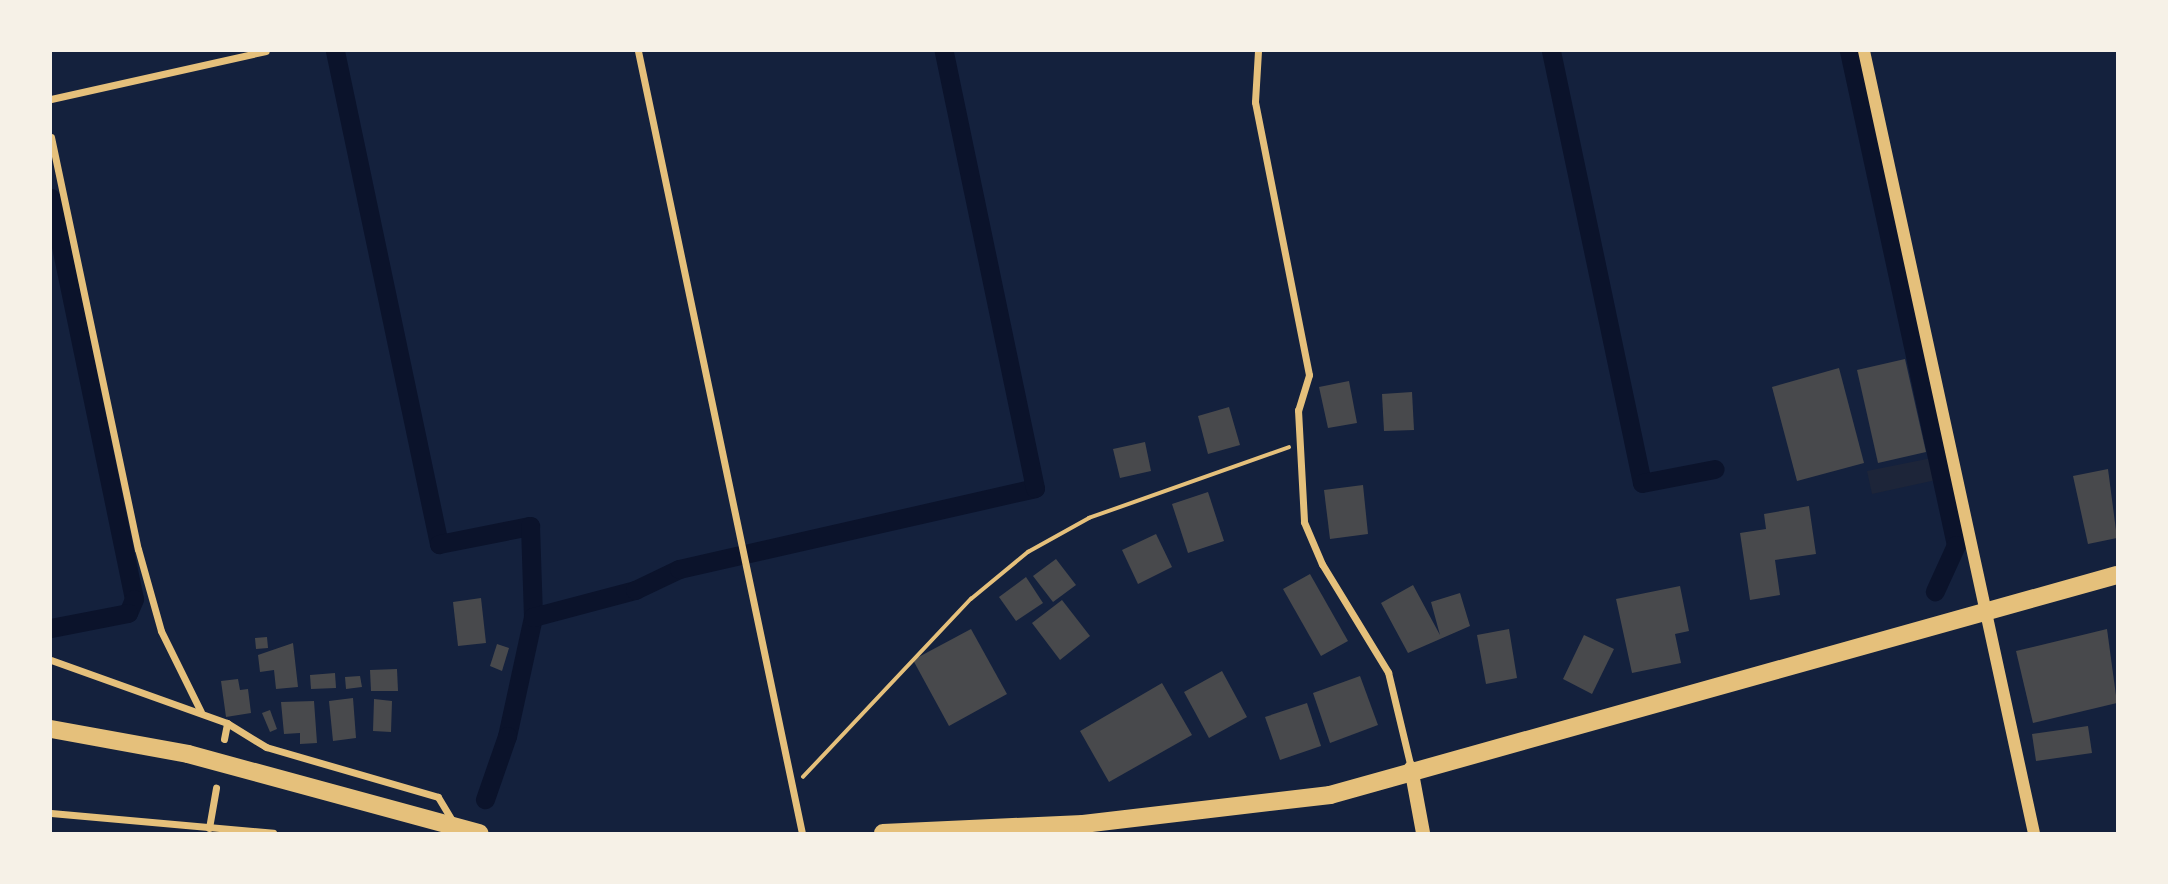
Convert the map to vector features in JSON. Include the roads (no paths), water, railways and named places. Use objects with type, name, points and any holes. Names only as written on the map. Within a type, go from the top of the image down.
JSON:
[{"type":"highway","points":[[883,833],[1078,829],[1330,795],[1410,768],[1989,613],[2117,575]]},
{"type":"highway","points":[[51,729],[188,754],[452,831],[479,833]]},
{"type":"main road","points":[[1410,768],[1423,833]]},
{"type":"street","points":[[51,99],[267,51]]},
{"type":"street","points":[[638,51],[802,833]]},
{"type":"street","points":[[1258,51],[1255,102],[1310,375],[1298,410],[1304,522],[1322,564],[1388,672],[1410,768]]},
{"type":"street","points":[[1864,51],[1989,613],[2034,833]]},
{"type":"street","points":[[51,137],[138,548],[161,631],[201,712]]},
{"type":"street","points":[[51,660],[201,712],[227,723],[267,747],[438,797],[452,831]]},
{"type":"street","points":[[224,738],[227,723]]},
{"type":"street","points":[[209,828],[216,788]]},
{"type":"street","points":[[51,813],[273,833]]},
{"type":"waterway","points":[[335,51],[439,544],[530,526],[533,617],[507,736],[485,799]]},
{"type":"waterway","points":[[533,617],[635,590],[679,569],[1035,488],[944,51]]},
{"type":"waterway","points":[[1551,51],[1642,483],[1715,469]]},
{"type":"waterway","points":[[1849,51],[1956,545],[1935,591]]},
{"type":"waterway","points":[[51,198],[134,599],[128,613],[51,628]]}]
